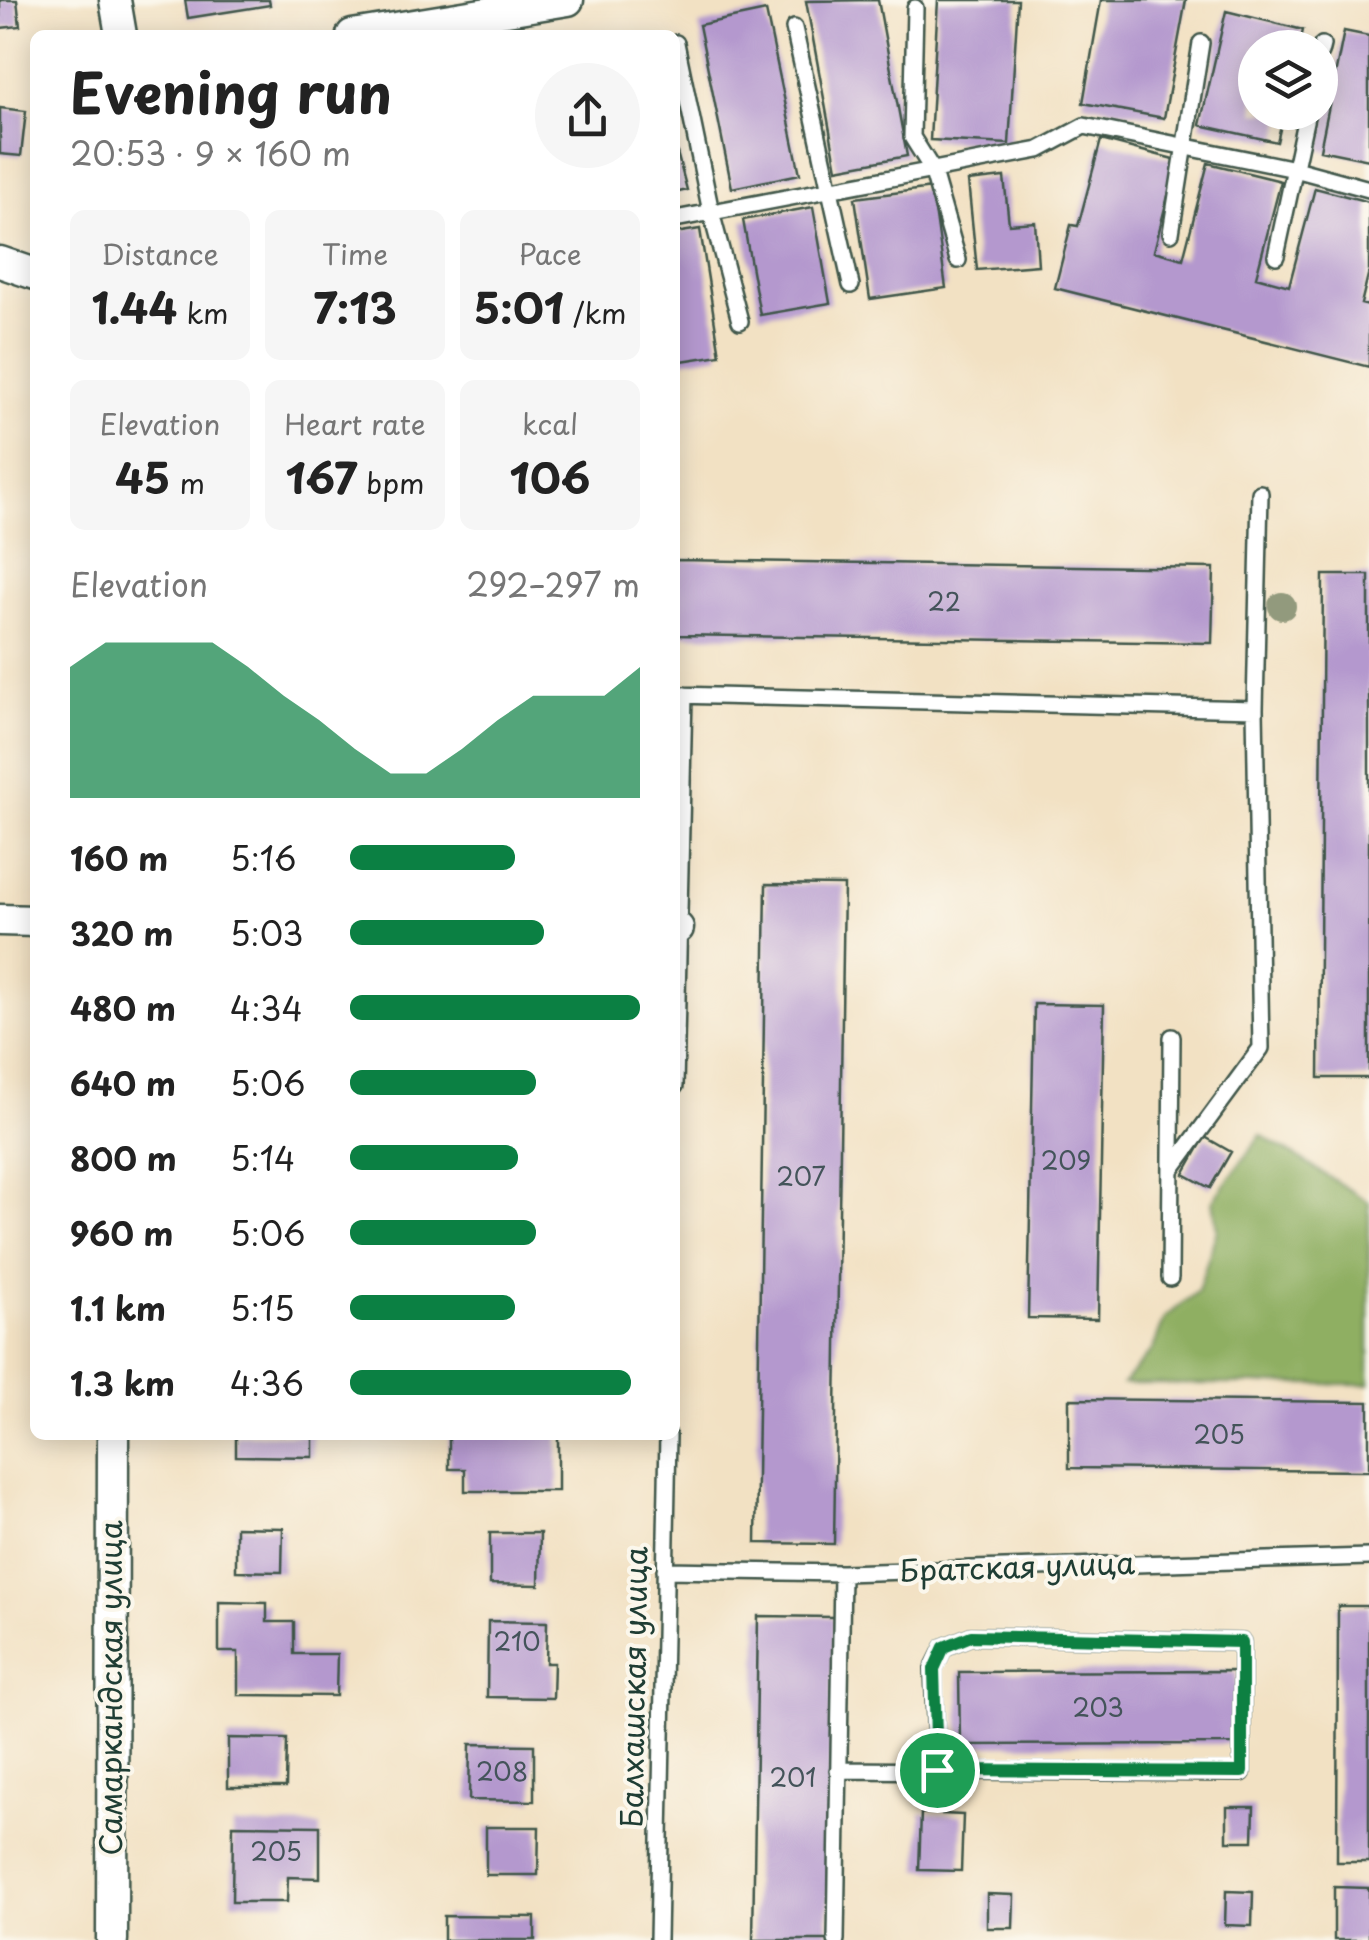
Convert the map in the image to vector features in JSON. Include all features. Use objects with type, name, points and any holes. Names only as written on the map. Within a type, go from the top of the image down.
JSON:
[{"type":"street","points":[[115,0],[120,30]]},
{"type":"street","points":[[383,30],[568,0]]},
{"type":"street","points":[[0,262],[30,272]]},
{"type":"street","points":[[0,920],[30,920]]},
{"type":"street","name":"Самаркандская улица","points":[[112,1940],[113,1440]]},
{"type":"lane","points":[[915,8],[912,137],[932,169],[958,260]]},
{"type":"lane","points":[[794,28],[851,285]]},
{"type":"lane","points":[[1171,233],[1201,43]]},
{"type":"lane","points":[[680,62],[740,322]]},
{"type":"lane","points":[[680,219],[1039,150],[1084,126],[1295,169],[1369,189]]},
{"type":"lane","points":[[1276,256],[1303,130]]},
{"type":"lane","points":[[1171,1170],[1261,1048],[1255,709],[1260,494]]},
{"type":"lane","points":[[680,695],[1255,709]]},
{"type":"lane","points":[[1170,1278],[1172,1037]]},
{"type":"lane","name":"Балхашская улица","points":[[658,1940],[668,1440]]},
{"type":"lane","name":"Братская улица","points":[[665,1570],[842,1573],[1369,1557]]},
{"type":"lane","points":[[836,1940],[842,1573]]},
{"type":"lane","points":[[838,1770],[1242,1772],[1242,1642],[971,1636],[944,1647],[934,1669],[937,1770]]},
{"type":"green space","points":[[1261,1135],[1369,1202],[1369,1384],[1123,1384],[1153,1349],[1165,1318],[1198,1291],[1217,1230],[1213,1200]]},
{"type":"building","points":[[0,0],[17,0],[20,26],[0,28]]},
{"type":"building","points":[[185,0],[269,0],[270,5],[188,18]]},
{"type":"building","points":[[878,0],[907,156],[837,169],[806,1]]},
{"type":"building","points":[[938,0],[1018,0],[1009,144],[930,140]]},
{"type":"building","points":[[1101,0],[1186,0],[1164,118],[1083,103]]},
{"type":"building","points":[[766,11],[800,174],[732,188],[699,25]]},
{"type":"building","points":[[1226,11],[1303,30],[1238,30],[1238,130],[1280,130],[1277,142],[1200,125]]},
{"type":"building","points":[[1344,31],[1369,36],[1369,160],[1320,150],[1324,130],[1338,130],[1338,61]]},
{"type":"building","points":[[0,108],[26,111],[21,156],[0,154]]},
{"type":"building","points":[[1101,140],[1177,160],[1154,251],[1183,259],[1208,163],[1281,181],[1256,277],[1289,286],[1315,188],[1369,202],[1369,271],[1361,304],[1369,306],[1369,367],[1055,288],[1071,225],[1078,226]]},
{"type":"building","points":[[680,164],[687,190],[680,192]]},
{"type":"building","points":[[1004,177],[1009,224],[1035,222],[1038,265],[977,270],[968,181]]},
{"type":"building","points":[[932,188],[946,288],[870,299],[855,198]]},
{"type":"building","points":[[813,207],[830,303],[760,315],[743,220]]},
{"type":"building","points":[[700,229],[720,355],[680,361],[680,232]]},
{"type":"building","points":[[680,560],[1214,568],[1212,643],[680,635]]},
{"type":"building","points":[[1323,575],[1369,575],[1369,1078],[1319,1078]]},
{"type":"building","points":[[766,884],[844,885],[834,1544],[756,1543]]},
{"type":"building","points":[[1034,1004],[1104,1005],[1098,1319],[1028,1318]]},
{"type":"building","points":[[1205,1137],[1231,1152],[1210,1188],[1184,1174]]},
{"type":"building","points":[[1069,1399],[1369,1402],[1369,1471],[1069,1468]]},
{"type":"building","points":[[236,1440],[313,1440],[313,1457],[236,1456]]},
{"type":"building","points":[[449,1440],[558,1440],[558,1491],[465,1491],[465,1469],[449,1469]]},
{"type":"building","points":[[236,1527],[283,1528],[282,1572],[236,1571]]},
{"type":"building","points":[[490,1533],[540,1533],[539,1585],[490,1584]]},
{"type":"building","points":[[219,1602],[267,1603],[267,1622],[294,1622],[294,1654],[337,1654],[336,1696],[238,1695],[238,1652],[219,1652]]},
{"type":"building","points":[[1338,1606],[1369,1606],[1369,1862],[1337,1862]]},
{"type":"building","points":[[758,1616],[833,1617],[828,1940],[753,1940]]},
{"type":"building","points":[[488,1621],[547,1622],[546,1663],[554,1663],[553,1698],[487,1697]]},
{"type":"building","points":[[1236,1671],[1236,1744],[960,1745],[959,1672]]},
{"type":"building","points":[[228,1738],[287,1739],[286,1787],[228,1787]]},
{"type":"building","points":[[470,1744],[534,1745],[534,1801],[469,1800]]},
{"type":"building","points":[[1227,1807],[1254,1807],[1253,1841],[1227,1841]]},
{"type":"building","points":[[921,1813],[963,1815],[961,1871],[919,1870]]},
{"type":"building","points":[[233,1825],[320,1826],[320,1878],[288,1877],[287,1902],[232,1902]]},
{"type":"building","points":[[486,1827],[539,1827],[538,1875],[486,1875]]},
{"type":"building","points":[[1334,1887],[1369,1888],[1369,1940],[1334,1940]]},
{"type":"building","points":[[1226,1891],[1253,1892],[1252,1926],[1225,1925]]},
{"type":"building","points":[[987,1894],[1014,1895],[1013,1928],[987,1928]]},
{"type":"building","points":[[444,1916],[535,1917],[535,1940],[444,1940]]},
{"type":"route","points":[[971,1636],[1242,1642],[1242,1772],[937,1770],[934,1669],[944,1647],[971,1636]]}]
